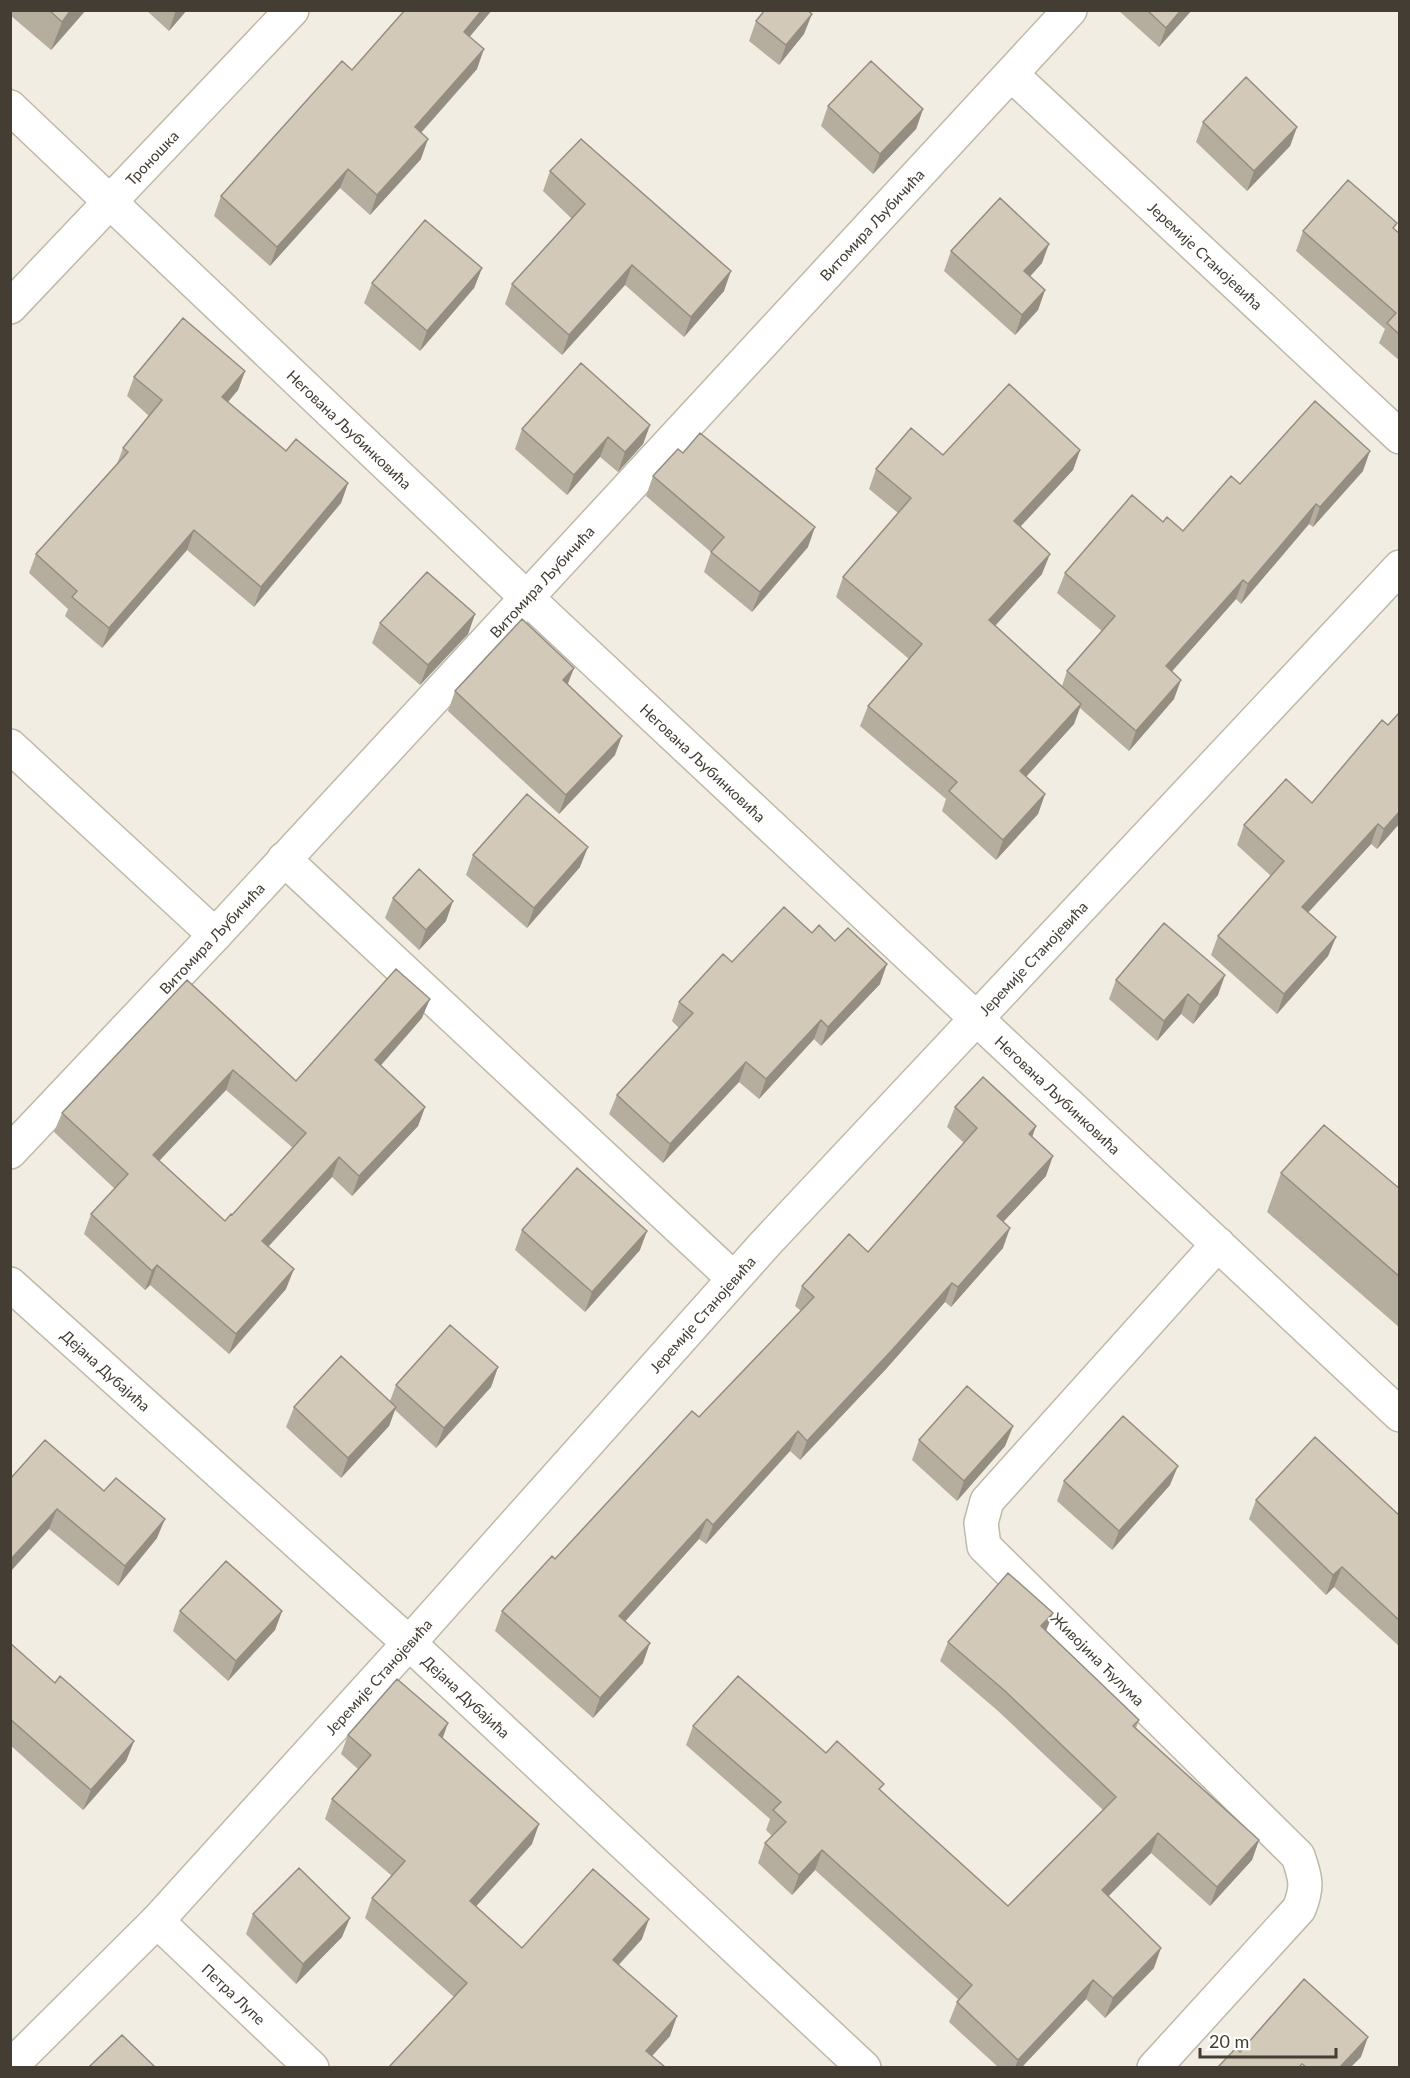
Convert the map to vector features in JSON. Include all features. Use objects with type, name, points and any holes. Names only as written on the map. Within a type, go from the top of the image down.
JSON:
[{"type":"street","name":"Троношка","points":[[10,307],[292,10]]},
{"type":"street","name":"Витомира Љубичића","points":[[10,1152],[216,934],[1070,10]]},
{"type":"street","name":"Јеремије Станојевића","points":[[1011,74],[1400,437]]},
{"type":"street","name":"Негована Љубинковића","points":[[10,107],[526,597],[1400,1415]]},
{"type":"street","name":"Јеремије Станојевића","points":[[10,2067],[158,1922],[410,1643],[734,1278],[974,1018],[1400,567]]},
{"type":"street","points":[[10,746],[216,934]]},
{"type":"street","points":[[284,859],[734,1278]]},
{"type":"street","name":"Живојина Ћулума","points":[[1154,2067],[1299,1909],[1306,1892],[1304,1872],[1298,1856],[984,1546],[981,1523],[987,1501],[1218,1244]]},
{"type":"street","name":"Дејана Дубајића","points":[[10,1284],[410,1643],[864,2067]]},
{"type":"street","name":"Петра Лупе","points":[[158,1922],[312,2067]]},
{"type":"building","points":[[49,10],[71,10],[62,22]]},
{"type":"building","points":[[405,10],[482,10],[464,32],[484,49],[415,127],[428,139],[377,195],[348,169],[277,247],[221,196],[342,61],[352,70]]},
{"type":"building","points":[[765,10],[807,10],[812,14],[786,45],[756,21]]},
{"type":"building","points":[[1147,10],[1181,10],[1166,28]]},
{"type":"building","points":[[871,61],[923,109],[880,154],[828,106]]},
{"type":"building","points":[[1246,77],[1297,127],[1254,171],[1203,122]]},
{"type":"building","points":[[581,139],[731,271],[691,317],[632,265],[569,335],[512,284],[585,204],[550,171]]},
{"type":"building","points":[[1348,180],[1397,223],[1393,228],[1400,234],[1400,335],[1387,323],[1396,313],[1303,231]]},
{"type":"building","points":[[1000,198],[1049,244],[1024,271],[1045,290],[1022,315],[951,251]]},
{"type":"building","points":[[425,220],[482,268],[427,331],[372,283]]},
{"type":"building","points":[[183,318],[245,371],[222,397],[286,451],[296,439],[348,483],[261,587],[194,530],[109,628],[72,597],[77,591],[36,554],[128,452],[123,448],[162,400],[134,377]]},
{"type":"building","points":[[581,363],[650,425],[625,452],[608,437],[574,475],[522,429]]},
{"type":"building","points":[[1009,384],[1080,450],[1014,521],[1050,554],[989,620],[1081,704],[1020,771],[1045,794],[1003,840],[949,791],[957,782],[868,706],[922,644],[843,577],[911,498],[876,469],[911,428],[943,455]]},
{"type":"building","points":[[1315,401],[1370,451],[1320,507],[1316,504],[1248,584],[1243,580],[1166,666],[1181,680],[1136,731],[1067,671],[1115,616],[1065,573],[1132,495],[1163,522],[1167,517],[1183,531],[1231,476],[1240,484]]},
{"type":"building","points":[[700,433],[815,527],[760,592],[711,552],[724,537],[653,476],[678,449],[683,453]]},
{"type":"building","points":[[427,572],[475,614],[428,665],[380,623]]},
{"type":"building","points":[[522,619],[574,668],[563,680],[622,736],[566,795],[455,691]]},
{"type":"building","points":[[1400,712],[1400,811],[1384,829],[1378,824],[1302,907],[1336,937],[1284,994],[1218,936],[1284,861],[1244,825],[1286,779],[1312,803],[1382,720],[1388,725]]},
{"type":"building","points":[[527,794],[588,847],[534,908],[473,855]]},
{"type":"building","points":[[419,869],[453,901],[426,930],[393,898]]},
{"type":"building","points":[[784,907],[812,933],[819,925],[835,941],[848,928],[887,964],[828,1027],[821,1020],[766,1079],[746,1062],[670,1144],[617,1095],[693,1013],[679,1002],[723,954],[732,962]]},
{"type":"building","points":[[1164,923],[1225,975],[1200,1005],[1188,994],[1164,1021],[1116,980]]},
{"type":"building","points":[[396,969],[430,999],[375,1060],[425,1107],[359,1176],[339,1157],[262,1241],[294,1269],[236,1334],[157,1265],[152,1271],[91,1214],[128,1174],[62,1113],[187,980],[296,1081]],"holes":[[[233,1070],[306,1133],[225,1221],[153,1155]]]},
{"type":"building","points":[[983,1077],[1036,1126],[1029,1134],[1053,1156],[997,1216],[1010,1228],[958,1287],[952,1283],[807,1441],[798,1431],[713,1525],[707,1519],[619,1616],[650,1643],[600,1698],[502,1611],[552,1556],[555,1559],[692,1411],[699,1417],[814,1297],[802,1286],[849,1234],[868,1252],[977,1128],[955,1107]]},
{"type":"building","points":[[1324,1125],[1400,1189],[1400,1277],[1281,1173]]},
{"type":"building","points":[[577,1168],[647,1231],[592,1292],[522,1230]]},
{"type":"building","points":[[450,1325],[498,1367],[444,1428],[396,1385]]},
{"type":"building","points":[[341,1356],[396,1407],[348,1458],[294,1407]]},
{"type":"building","points":[[967,1386],[1013,1426],[964,1481],[919,1440]]},
{"type":"building","points":[[1123,1416],[1178,1466],[1119,1531],[1064,1481]]},
{"type":"building","points":[[1315,1437],[1400,1516],[1400,1621],[1342,1567],[1333,1575],[1256,1500]]},
{"type":"building","points":[[45,1440],[104,1491],[116,1478],[165,1519],[125,1566],[57,1509],[10,1560],[10,1479]]},
{"type":"building","points":[[226,1561],[282,1611],[236,1661],[180,1611]]},
{"type":"building","points":[[1008,1573],[1053,1613],[1041,1626],[1139,1720],[1133,1726],[1259,1840],[1217,1887],[1158,1833],[1102,1890],[1161,1948],[1113,1998],[1093,1980],[1018,2060],[957,2002],[972,1985],[822,1850],[799,1875],[765,1843],[786,1822],[773,1810],[781,1802],[693,1726],[738,1676],[826,1753],[837,1741],[884,1784],[879,1789],[1008,1906],[1116,1797],[1005,1691],[948,1642]]},
{"type":"building","points":[[10,1643],[55,1683],[60,1676],[134,1741],[91,1790],[10,1719]]},
{"type":"building","points":[[397,1679],[448,1723],[439,1735],[539,1824],[470,1901],[522,1948],[593,1869],[649,1919],[613,1960],[677,2016],[646,2051],[665,2067],[389,2067],[467,1983],[372,1898],[405,1861],[332,1799],[371,1755],[348,1735]]},
{"type":"building","points":[[299,1868],[350,1918],[303,1964],[253,1914]]},
{"type":"building","points":[[1304,1979],[1368,2037],[1340,2067],[1306,2067],[1302,2064],[1299,2067],[1218,2067],[1236,2048],[1240,2052]]},
{"type":"building","points":[[122,2035],[155,2067],[89,2067]]}]
